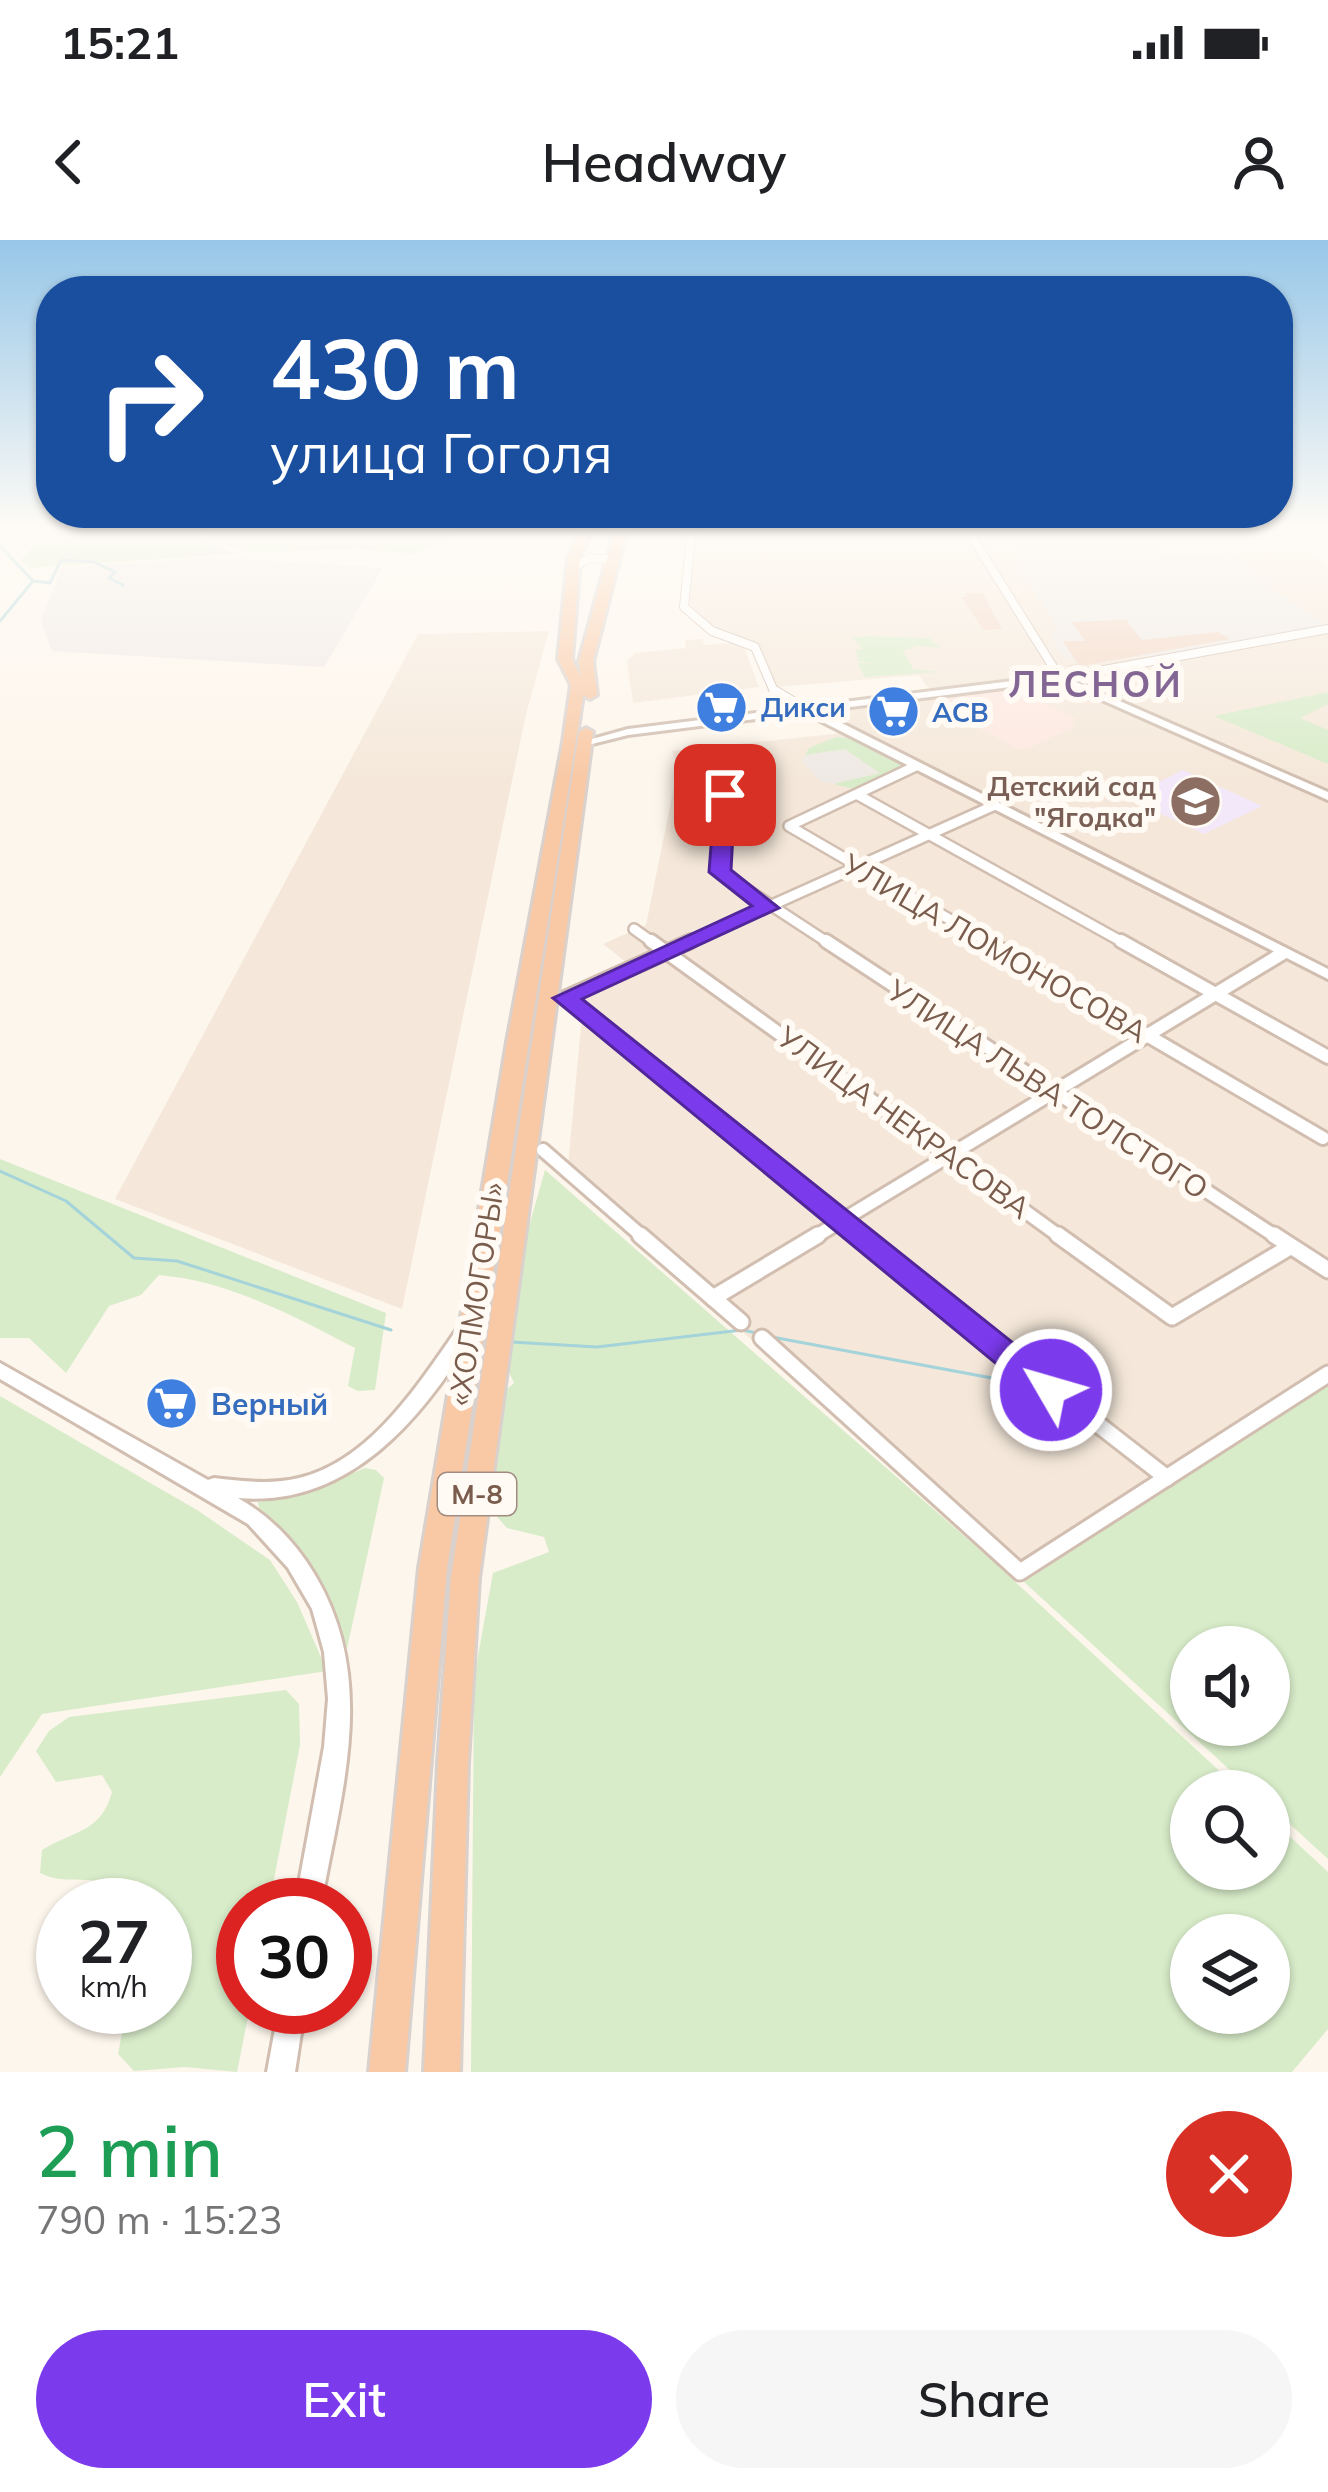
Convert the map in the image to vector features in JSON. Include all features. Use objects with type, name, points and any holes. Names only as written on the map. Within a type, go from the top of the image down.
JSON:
[{"type":"highway","name":"«ХОЛМОГОРЫ»","points":[[387,2072],[433,1568],[578,685],[565,658],[570,611]]},
{"type":"highway","name":"«ХОЛМОГОРЫ»","points":[[442,2072],[465,1578],[585,737],[590,691],[586,661],[600,611]]},
{"type":"street","points":[[688,611],[712,631],[755,647],[773,689],[806,709],[1328,976]]},
{"type":"street","points":[[1018,611],[1060,678],[1328,796]]},
{"type":"street","points":[[585,737],[1060,678],[1328,629]]},
{"type":"street","name":"УЛИЦА ЛЬВА ТОЛСТОГО","points":[[728,756],[720,872],[768,908],[1328,1270]]},
{"type":"street","name":"УЛИЦА ЛОМОНОСОВА","points":[[916,766],[789,826],[1323,1138]]},
{"type":"street","points":[[858,795],[1328,1058]]},
{"type":"street","points":[[995,805],[566,998],[839,1222],[1166,1478]]},
{"type":"street","name":"УЛИЦА НЕКРАСОВА","points":[[634,929],[1172,1317],[1288,1248]]},
{"type":"street","points":[[712,1298],[1283,953]]},
{"type":"street","points":[[543,1150],[741,1322]]},
{"type":"street","points":[[196,1484],[249,1494],[276,1493],[351,1464],[403,1422],[471,1324]]},
{"type":"street","points":[[762,1338],[1020,1572],[1328,1374]]},
{"type":"street","points":[[0,1370],[255,1518],[288,1547],[318,1592],[339,1652],[342,1692],[312,1878]]},
{"type":"street","points":[[281,2072],[287,2034]]},
{"type":"shaded area","points":[[45,611],[357,611],[324,667],[52,651],[41,621]]},
{"type":"shaded area","points":[[1048,611],[1306,611],[1325,624],[1295,634],[1177,655],[1065,659],[1049,634],[1057,630]]},
{"type":"shaded area","points":[[1328,611],[1328,1384],[1024,1582],[567,1176],[584,995],[636,970],[603,944],[646,925],[678,767],[672,751],[853,732],[817,710],[934,695],[919,675],[776,687],[760,646],[718,631],[695,614]]},
{"type":"shaded area","points":[[549,631],[526,714],[402,1309],[115,1199],[418,634]]},
{"type":"shaded area","points":[[702,639],[705,645],[742,642],[759,687],[633,703],[627,661],[636,653],[685,648],[686,640]]},
{"type":"shaded area","points":[[1009,687],[1077,719],[1069,723],[1076,727],[1022,751],[967,722],[945,695]]},
{"type":"shaded area","points":[[844,749],[881,773],[834,784],[819,781],[802,761],[805,755]]},
{"type":"shaded area","name":"Детский сад \"Ягодка\"","points":[[1183,770],[1262,806],[1204,834],[1127,798]]},
{"type":"green space","points":[[853,638],[929,638],[940,648],[909,645],[917,648],[903,650],[913,669],[887,667],[938,672],[865,677],[857,663],[873,664],[858,661],[856,650],[862,649]]},
{"type":"green space","points":[[1328,692],[1328,704],[1300,718],[1328,730],[1328,764],[1214,716]]},
{"type":"green space","points":[[836,737],[859,739],[909,766],[862,791],[834,784],[880,773],[845,749],[805,755],[809,748]]},
{"type":"green space","points":[[0,1159],[386,1313],[375,1390],[348,1386],[355,1348],[260,1302],[211,1284],[159,1275],[141,1295],[109,1306],[66,1373],[29,1338],[0,1338]]},
{"type":"green space","points":[[545,1170],[994,1562],[1170,1725],[1170,1746],[1192,1746],[1218,1770],[1170,1770],[1170,1890],[1290,1890],[1290,1837],[1328,1872],[1328,2029],[1292,2072],[471,2072],[474,1678],[493,1573],[549,1552],[544,1537],[507,1528],[484,1502],[498,1396],[514,1383],[505,1364],[528,1230]]},
{"type":"green space","points":[[1328,1384],[1328,1859],[1290,1824],[1290,1770],[1230,1770],[1204,1746],[1290,1746],[1290,1626],[1170,1626],[1170,1715],[1024,1582]]},
{"type":"green space","points":[[0,1396],[197,1510],[270,1560],[297,1602],[327,1671],[42,1714],[0,1777]]},
{"type":"green space","points":[[365,1468],[384,1478],[347,1649],[303,1554],[259,1510],[258,1502],[304,1494]]},
{"type":"green space","points":[[286,1690],[299,1704],[300,1745],[274,1878],[216,1878],[216,2034],[245,2034],[237,2072],[185,2067],[134,2071],[118,2054],[122,2034],[192,2034],[192,1878],[56,1878],[40,1873],[42,1850],[93,1823],[112,1792],[102,1775],[56,1782],[36,1751],[49,1731],[69,1717]]},
{"type":"building","points":[[971,611],[992,611],[1002,629],[984,630]]},
{"type":"building","points":[[1126,620],[1142,640],[1218,632],[1230,639],[1070,668],[1067,665],[1078,664],[1063,641],[1085,641],[1072,622]]},
{"type":"waterway","points":[[0,621],[8,611]]},
{"type":"waterway","points":[[0,1171],[66,1201],[134,1258],[177,1261],[391,1330]]},
{"type":"waterway","points":[[511,1342],[597,1347],[742,1330],[757,1333]]},
{"type":"waterway","points":[[772,1337],[1040,1387]]},
{"type":"place","name":"Дикси","points":[[722,707]]},
{"type":"place","name":"АСВ","points":[[893,712]]},
{"type":"place","name":"Детский сад \"Ягодка\"","points":[[1195,802]]},
{"type":"place","name":"Верный","points":[[172,1404]]},
{"type":"district","name":"ЛЕСНОЙ","points":[[1096,683]]},
{"type":"route","points":[[725,795],[720,872],[768,908],[566,998],[1051,1390]]}]
